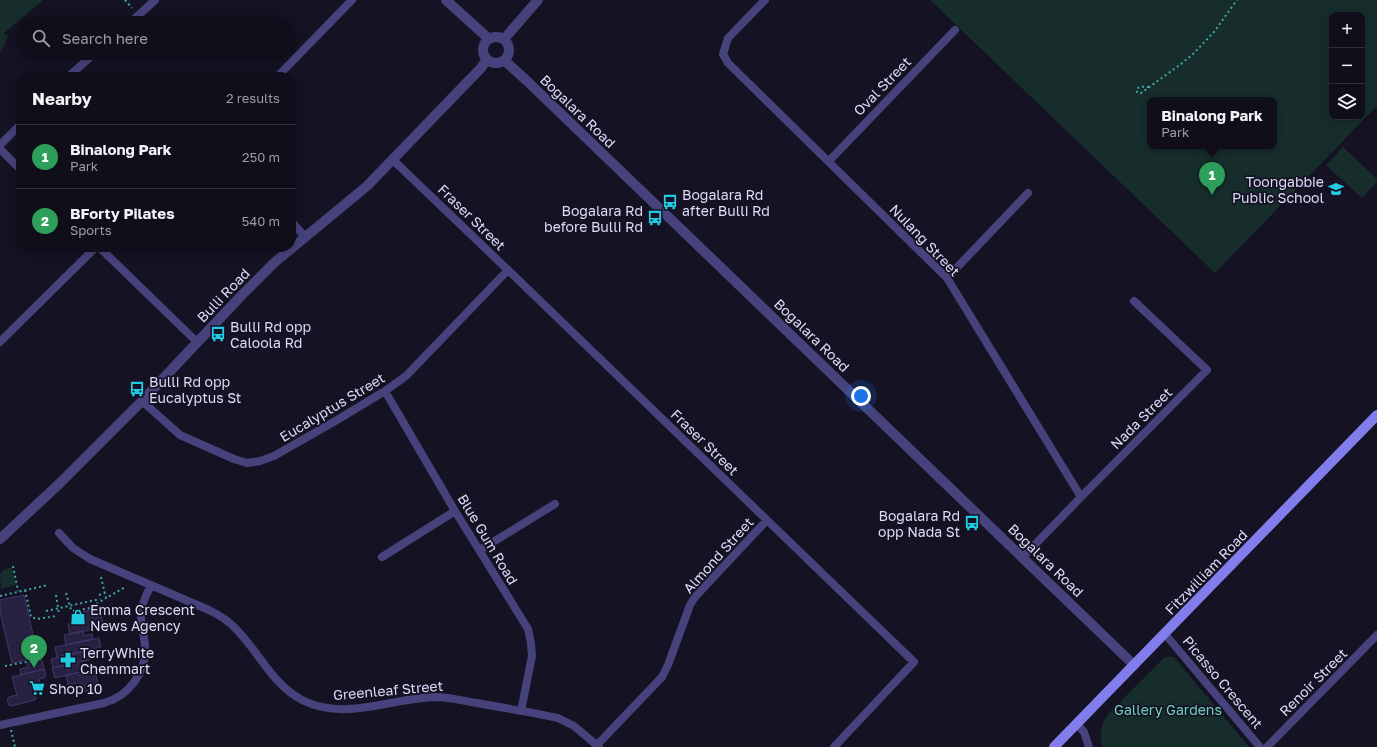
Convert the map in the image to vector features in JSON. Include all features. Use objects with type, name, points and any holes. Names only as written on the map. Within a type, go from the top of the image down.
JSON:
[{"type":"main road","name":"Fitzwilliam Road","points":[[1054,747],[1377,415]]},
{"type":"street","points":[[138,16],[155,0]]},
{"type":"street","points":[[296,57],[352,0]]},
{"type":"street","points":[[446,0],[488,39]]},
{"type":"street","points":[[504,39],[538,0]]},
{"type":"street","name":"Nulang Street","points":[[765,0],[728,38],[723,54],[728,63],[947,278],[1081,497]]},
{"type":"street","name":"Oval Street","points":[[829,161],[955,30]]},
{"type":"street","points":[[494,37],[504,39],[509,48],[507,57],[504,60],[493,63],[487,59],[483,49],[488,39],[494,37]]},
{"type":"street","name":"Bulli Road","points":[[296,244],[359,194],[481,68],[487,59]]},
{"type":"street","points":[[74,72],[87,60]]},
{"type":"street","points":[[282,72],[294,60]]},
{"type":"street","name":"Bogalara Road","points":[[504,60],[1134,665]]},
{"type":"street","points":[[0,145],[16,129]]},
{"type":"street","points":[[2,155],[16,166]]},
{"type":"street","name":"Fraser Street","points":[[393,160],[914,662],[834,747]]},
{"type":"street","points":[[947,278],[1028,193]]},
{"type":"street","points":[[296,227],[305,237]]},
{"type":"street","points":[[0,342],[91,252]]},
{"type":"street","points":[[104,252],[197,342]]},
{"type":"street","name":"Bulli Road","points":[[0,539],[49,494],[142,401],[197,342],[275,262],[287,252]]},
{"type":"street","name":"Eucalyptus Street","points":[[142,401],[180,435],[234,459],[247,463],[260,461],[274,456],[385,391],[406,376],[508,270]]},
{"type":"street","name":"Nada Street","points":[[1023,558],[1081,497],[1207,370],[1134,301]]},
{"type":"street","name":"Blue Gum Road","points":[[385,391],[455,511],[528,630],[532,643],[532,656],[521,710]]},
{"type":"street","points":[[480,550],[555,504]]},
{"type":"street","points":[[382,557],[455,511]]},
{"type":"street","name":"Almond Street","points":[[598,746],[662,677],[668,665],[690,605],[695,597],[767,520]]},
{"type":"street","name":"Greenleaf Street","points":[[59,533],[73,548],[90,559],[209,610],[227,620],[242,635],[283,686],[292,694],[314,705],[326,708],[350,709],[437,697],[521,710],[558,718],[574,726],[598,746]]},
{"type":"street","points":[[0,725],[108,702],[119,697],[125,692],[136,679],[143,663],[145,645],[141,614],[142,605],[151,585]]},
{"type":"street","name":"Picasso Crescent","points":[[1165,634],[1260,747]]},
{"type":"street","name":"Renoir Street","points":[[1267,747],[1377,635]]},
{"type":"street","points":[[1077,724],[1084,732],[1089,747]]},
{"type":"path","points":[[1150,87],[1141,86],[1136,89],[1136,91],[1139,94],[1150,87],[1181,64],[1199,48],[1218,26],[1237,0]]},
{"type":"path","points":[[13,566],[18,591]]},
{"type":"path","points":[[102,577],[106,598]]},
{"type":"path","points":[[0,596],[48,585]]},
{"type":"path","points":[[66,593],[72,611],[90,608],[125,587]]},
{"type":"path","points":[[25,590],[31,617],[37,619],[58,615],[56,595]]},
{"type":"path","points":[[99,595],[105,593]]},
{"type":"path","points":[[46,611],[100,599]]},
{"type":"path","points":[[5,666],[40,659],[38,658],[40,657],[37,646],[39,646]]},
{"type":"path","points":[[10,724],[15,747]]},
{"type":"green space","points":[[0,0],[43,0],[24,16],[16,16],[16,23],[4,33],[8,37],[0,53]]},
{"type":"green space","points":[[930,0],[1377,0],[1377,106],[1365,118],[1365,12],[1329,12],[1329,120],[1363,120],[1215,273]]},
{"type":"green space","points":[[1343,147],[1377,179],[1377,182],[1362,198],[1326,165]]},
{"type":"green space","points":[[12,567],[16,585],[1,589],[0,574],[5,569]]},
{"type":"green space","name":"Gallery Gardens","points":[[1165,657],[1174,657],[1249,747],[1102,747],[1101,729],[1109,713]]},
{"type":"building","points":[[24,595],[38,657],[12,663],[0,612],[0,600]]},
{"type":"building","points":[[99,608],[104,627],[70,634],[68,624],[76,622],[74,614]]},
{"type":"building","points":[[83,631],[84,636],[92,634],[93,639],[66,645],[64,635]]},
{"type":"building","points":[[99,638],[101,647],[57,657],[55,647]]},
{"type":"building","name":"TerryWhite Chemmart","points":[[91,650],[93,659],[53,668],[51,659]]},
{"type":"building","points":[[42,660],[44,669],[21,675],[20,669],[28,667],[27,663]]},
{"type":"building","points":[[78,662],[81,672],[55,678],[52,668]]},
{"type":"building","points":[[44,669],[46,676],[39,679],[41,687],[40,689],[34,690],[35,700],[11,706],[9,705],[7,700],[9,697],[17,695],[12,677]]},
{"type":"building","points":[[95,671],[99,688],[77,693],[75,683],[68,685],[66,675],[77,673],[78,675]]},
{"type":"place","name":"Toongabbie Public School","points":[[1336,189]]},
{"type":"place","name":"Binalong Park","points":[[1212,195]]},
{"type":"place","name":"Bogalara Rd after Bulli Rd","points":[[670,202]]},
{"type":"place","name":"Bogalara Rd before Bulli Rd","points":[[655,218]]},
{"type":"place","name":"Bulli Rd opp Caloola Rd","points":[[218,334]]},
{"type":"place","name":"Bulli Rd opp Eucalyptus St","points":[[137,389]]},
{"type":"place","name":"Bogalara Rd opp Nada St","points":[[972,523]]},
{"type":"place","name":"Emma Crescent News Agency","points":[[78,617]]},
{"type":"place","name":"TerryWhite Chemmart","points":[[68,660]]},
{"type":"place","name":"BForty Pilates","points":[[34,668]]},
{"type":"place","name":"Shop 10","points":[[37,688]]}]
